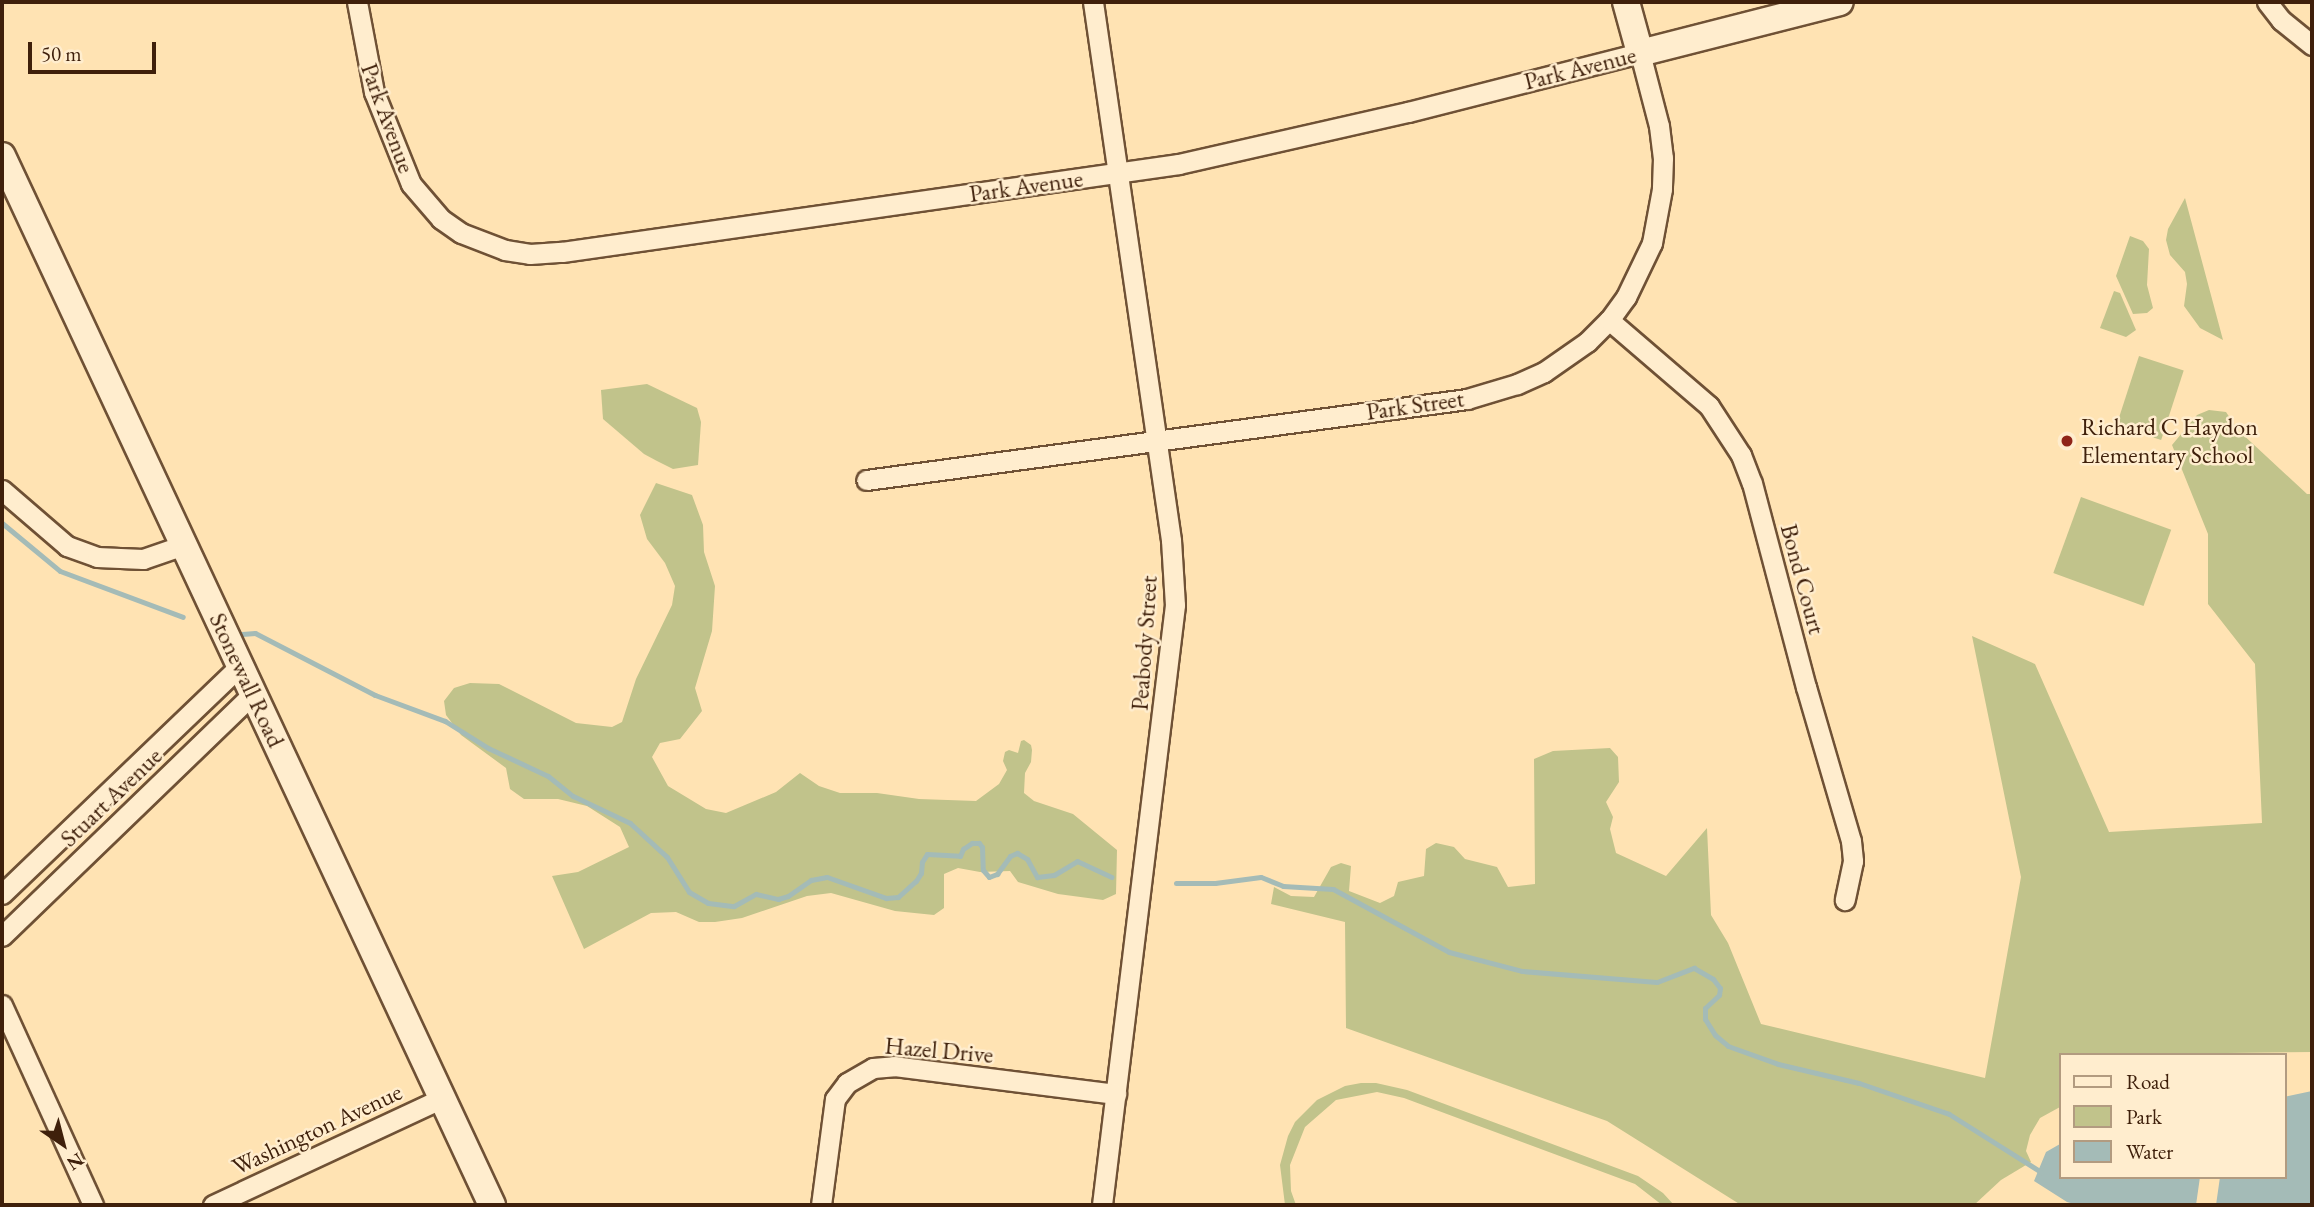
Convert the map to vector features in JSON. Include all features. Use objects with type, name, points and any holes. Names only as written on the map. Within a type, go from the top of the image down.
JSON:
[{"type":"street","name":"Park Avenue","points":[[357,2],[374,92],[411,184],[425,203],[451,226],[478,241],[530,254],[562,253],[1180,163],[1394,115],[1840,2]]},
{"type":"street","name":"Peabody Street","points":[[1093,2],[1171,540],[1175,605],[1102,1205]]},
{"type":"street","name":"Park Street","points":[[866,480],[1492,393],[1535,376],[1560,362],[1587,342],[1609,320],[1640,271],[1652,243],[1662,189],[1659,126],[1626,2]]},
{"type":"street","points":[[2267,2],[2281,20],[2312,45]]},
{"type":"street","name":"Stonewall Road","points":[[2,156],[492,1205]]},
{"type":"street","name":"Bond Court","points":[[1609,320],[1709,406],[1741,455],[1752,482],[1806,687],[1852,841],[1853,861],[1845,900]]},
{"type":"street","points":[[2,490],[67,546],[97,557],[143,559],[184,545]]},
{"type":"street","name":"Stuart Avenue","points":[[2,894],[240,666]]},
{"type":"street","name":"Stuart Avenue","points":[[2,936],[253,694]]},
{"type":"street","points":[[2,1004],[93,1205]]},
{"type":"street","name":"Hazel Drive","points":[[821,1205],[835,1099],[847,1083],[873,1068],[894,1066],[1116,1094]]},
{"type":"street","name":"Washington Avenue","points":[[213,1205],[442,1098]]},
{"type":"green space","points":[[2185,198],[2223,340],[2200,328],[2184,306],[2187,284],[2185,272],[2170,255],[2166,240],[2168,229]]},
{"type":"green space","points":[[2130,236],[2143,241],[2149,249],[2147,285],[2153,308],[2147,313],[2133,314],[2116,276]]},
{"type":"green space","points":[[2114,291],[2120,293],[2136,330],[2126,337],[2100,328]]},
{"type":"green space","points":[[2139,356],[2184,371],[2161,440],[2116,425]]},
{"type":"green space","points":[[647,384],[697,408],[701,422],[698,465],[673,469],[644,454],[603,419],[601,390]]},
{"type":"green space","points":[[2209,410],[2226,412],[2238,430],[2307,494],[2312,494],[2312,1052],[2058,1053],[2058,1108],[2040,1118],[2030,1135],[2026,1151],[2031,1162],[2001,1180],[1974,1205],[1741,1205],[1607,1121],[1346,1028],[1345,922],[1271,904],[1274,887],[1291,896],[1314,897],[1331,867],[1341,863],[1351,866],[1349,891],[1380,903],[1394,896],[1398,882],[1424,876],[1426,849],[1436,843],[1454,847],[1465,859],[1497,867],[1508,887],[1535,884],[1534,759],[1553,751],[1610,748],[1618,757],[1619,782],[1606,802],[1613,817],[1610,829],[1616,853],[1666,876],[1707,828],[1711,915],[1728,943],[1761,1024],[1985,1078],[2021,877],[1972,636],[2035,664],[2109,832],[2262,823],[2255,664],[2208,604],[2208,534],[2172,445],[2197,415]]},
{"type":"green space","points":[[656,483],[692,495],[703,525],[704,552],[715,586],[712,631],[695,688],[702,711],[680,739],[660,743],[652,757],[668,786],[706,809],[726,813],[776,792],[800,773],[819,786],[840,793],[877,793],[919,799],[976,801],[999,784],[1007,770],[1003,761],[1005,752],[1009,750],[1018,753],[1021,741],[1024,740],[1031,745],[1032,750],[1031,762],[1025,773],[1024,793],[1034,801],[1073,814],[1117,850],[1116,894],[1103,900],[1058,894],[1018,882],[1010,871],[980,872],[958,868],[944,874],[944,908],[934,915],[895,911],[831,893],[807,896],[742,918],[715,922],[699,922],[676,912],[651,913],[584,949],[552,876],[578,872],[629,847],[620,827],[587,806],[558,799],[524,799],[510,789],[506,768],[461,735],[446,715],[444,701],[454,688],[470,683],[499,684],[576,723],[612,727],[622,722],[636,679],[672,605],[675,586],[665,563],[647,539],[640,515]]},
{"type":"green space","points":[[2081,497],[2171,530],[2144,606],[2053,573]]},
{"type":"green space","points":[[1376,1083],[1407,1090],[1638,1176],[1663,1193],[1674,1205],[1662,1205],[1635,1184],[1404,1098],[1377,1092],[1336,1100],[1305,1127],[1290,1165],[1291,1191],[1296,1205],[1285,1205],[1280,1165],[1295,1122],[1317,1100],[1345,1086]]},
{"type":"water","points":[[2312,1091],[2312,1205],[2216,1205],[2220,1179],[2286,1179],[2286,1097]]},
{"type":"water","points":[[2058,1145],[2058,1179],[2200,1179],[2196,1205],[2078,1205],[2067,1202],[2034,1181],[2046,1152]]},
{"type":"waterway","points":[[2,523],[60,571],[183,617]]},
{"type":"waterway","points":[[242,634],[255,633],[375,695],[445,721],[488,748],[548,776],[573,796],[630,823],[667,857],[689,892],[708,903],[734,906],[756,894],[778,899],[788,896],[811,880],[827,877],[886,898],[898,897],[916,881],[927,854],[960,856],[963,849],[972,843],[979,843],[982,847],[983,870],[989,877],[997,874],[1010,856],[1017,853],[1027,859],[1037,877],[1054,875],[1077,861],[1112,877]]},
{"type":"waterway","points":[[1176,883],[1215,883],[1261,877],[1283,886],[1333,889],[1449,952],[1522,971],[1657,982],[1694,968],[1713,979],[1720,988],[1719,995],[1705,1008],[1705,1019],[1715,1035],[1728,1046],[1778,1064],[1859,1083],[1949,1114],[2041,1172]]},
{"type":"place","name":"Richard C Haydon Elementary School","points":[[2067,441]]}]
